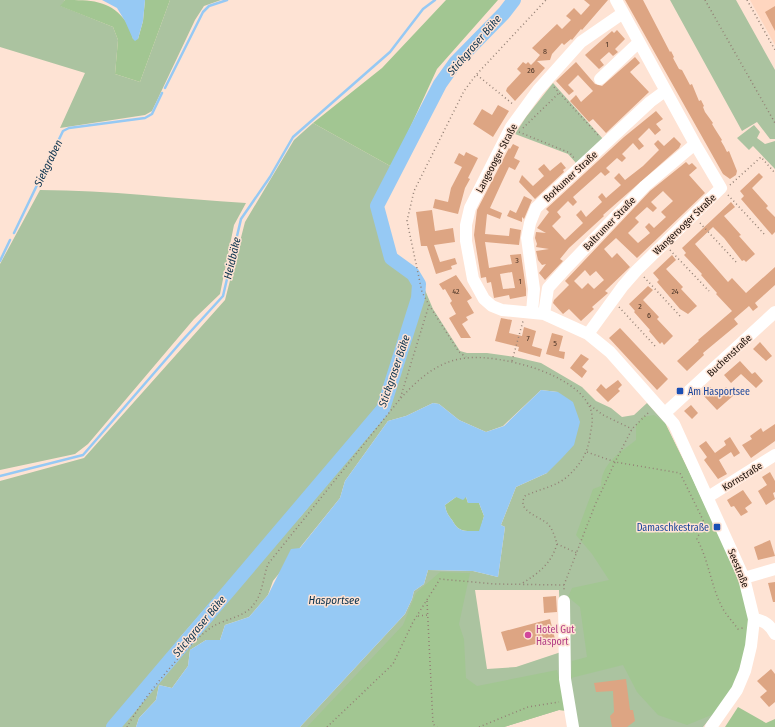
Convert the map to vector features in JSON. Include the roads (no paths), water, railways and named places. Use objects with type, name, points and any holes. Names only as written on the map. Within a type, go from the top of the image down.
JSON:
[{"type":"street","name":"Wangerooger Straße","points":[[588,334],[612,300],[637,270],[721,188],[665,91],[616,0]]},
{"type":"street","name":"Langeooger Straße","points":[[534,312],[502,310],[492,306],[484,299],[473,279],[466,241],[466,225],[470,208],[514,131],[522,112],[547,80],[581,42],[606,23],[624,13]]},
{"type":"street","points":[[600,79],[639,42]]},
{"type":"street","name":"Borkumer Straße","points":[[534,312],[534,289],[527,238],[530,223],[536,208],[650,102],[665,91]]},
{"type":"street","name":"Baltrumer Straße","points":[[534,312],[548,288],[567,267],[645,186],[695,144]]},
{"type":"street","points":[[534,312],[588,334],[610,352],[661,409]]},
{"type":"street","name":"Buchenstraße","points":[[661,409],[775,312]]},
{"type":"street","name":"Seestraße","points":[[661,409],[674,424],[744,578],[753,623],[751,646],[745,671],[737,690],[711,727]]},
{"type":"street","name":"Kornstraße","points":[[708,497],[775,455]]},
{"type":"street","points":[[744,578],[775,569]]},
{"type":"street","points":[[564,601],[565,680],[573,727]]},
{"type":"street","points":[[753,623],[770,625],[775,634]]},
{"type":"water","points":[[102,0],[145,0],[143,21],[138,39],[135,41],[133,39],[117,8]]},
{"type":"water","name":"Hasportsee","points":[[541,390],[558,392],[573,402],[580,422],[574,445],[562,458],[547,473],[516,487],[501,525],[505,527],[498,577],[473,571],[428,570],[424,584],[414,591],[405,614],[300,727],[136,727],[139,718],[156,700],[159,685],[172,688],[188,666],[190,650],[206,640],[220,640],[225,625],[249,617],[268,595],[291,549],[300,548],[340,498],[345,481],[388,421],[406,416],[433,403],[439,404],[459,420],[486,432],[504,426]],"holes":[[[456,497],[463,500],[466,497],[468,503],[479,503],[484,516],[479,531],[466,531],[460,529],[447,513],[445,505]]]},
{"type":"waterway","name":"Siekgraben","points":[[165,88],[203,12],[209,6],[227,0]]},
{"type":"waterway","name":"Heidbäke","points":[[0,476],[83,455],[223,296],[241,219],[270,177],[293,137],[390,52],[423,9],[435,0]]},
{"type":"waterway","name":"Stickgraser Bäke","points":[[113,727],[383,409],[418,298],[419,284],[413,274],[391,258],[377,206],[440,84],[455,63],[504,13],[514,0]]},
{"type":"waterway","name":"Siekgraben","points":[[14,233],[63,131],[69,128],[145,118],[152,114],[162,93]]},
{"type":"waterway","name":"Siekgraben","points":[[0,261],[10,240]]},
{"type":"place","name":"Am Hasportsee","points":[[680,391]]},
{"type":"place","name":"Damaschkestraße","points":[[717,527]]},
{"type":"place","name":"Hotel Gut Hasport","points":[[528,635]]}]
